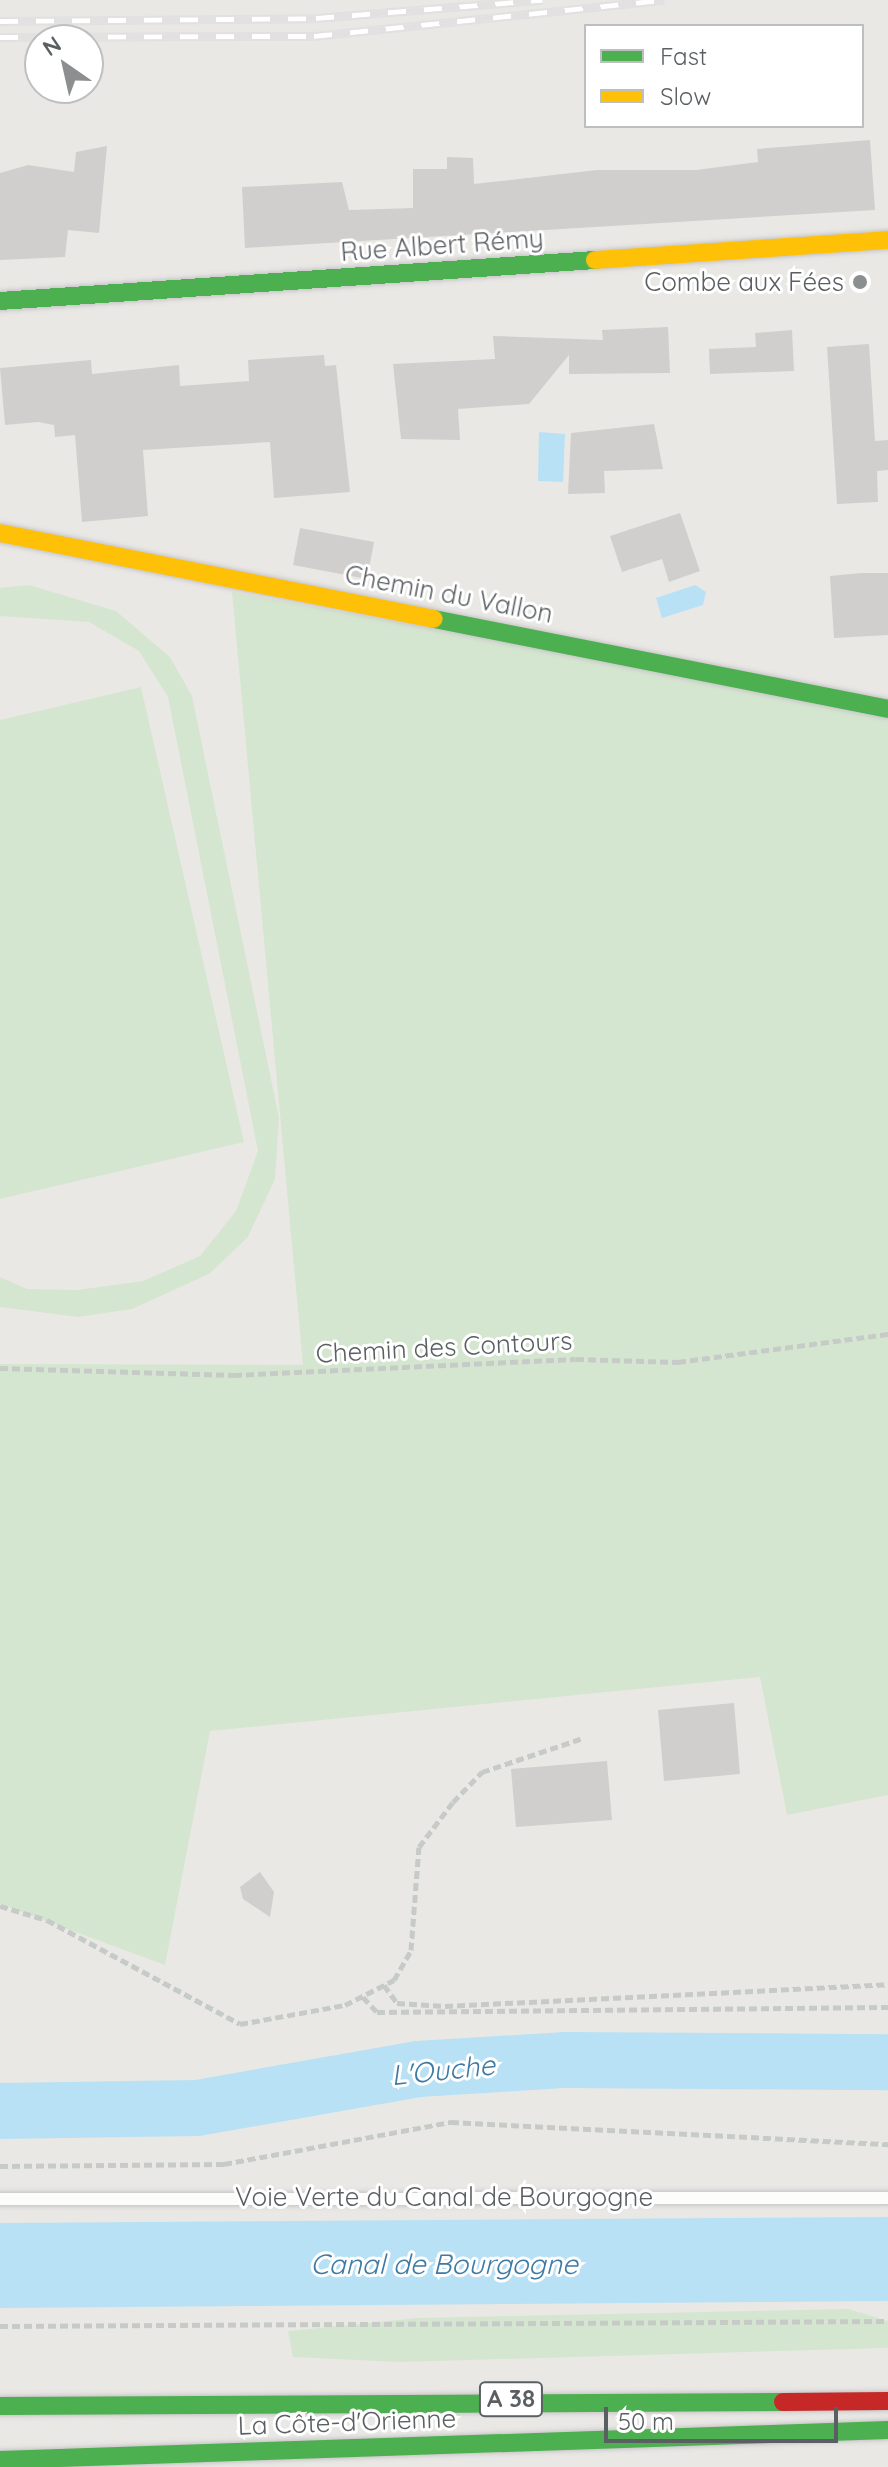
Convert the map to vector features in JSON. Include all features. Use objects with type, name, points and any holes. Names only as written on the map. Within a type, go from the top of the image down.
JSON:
[{"type":"main road","name":"Rue Albert Rémy","points":[[0,301],[888,240]]},
{"type":"main road","name":"Chemin du Vallon","points":[[0,533],[888,709]]},
{"type":"main road","points":[[781,2399],[888,2393]]},
{"type":"main road","name":"La Côte-d'Orienne","points":[[0,2406],[781,2399],[888,2401]]},
{"type":"main road","name":"La Côte-d'Orienne","points":[[0,2460],[888,2430]]},
{"type":"lane","name":"Voie Verte du Canal de Bourgogne","points":[[0,2199],[888,2198]]},
{"type":"path","name":"Chemin des Contours","points":[[0,1368],[234,1375],[576,1359],[678,1362],[888,1334]]},
{"type":"path","points":[[0,1906],[47,1920],[240,2024],[363,1997],[384,1985],[411,1950],[419,1847],[453,1802],[482,1772],[583,1738]]},
{"type":"path","points":[[384,1985],[397,2003],[445,2006],[888,1984]]},
{"type":"path","points":[[363,1997],[377,2012],[888,2007]]},
{"type":"path","points":[[0,2166],[224,2164],[451,2122],[888,2144]]},
{"type":"path","points":[[0,2326],[888,2321]]},
{"type":"green space","points":[[29,585],[116,611],[170,657],[192,696],[279,1118],[275,1179],[248,1237],[209,1274],[132,1309],[78,1317],[0,1307],[0,1277],[27,1289],[77,1290],[143,1281],[200,1256],[236,1211],[258,1151],[168,697],[139,651],[89,622],[0,616],[0,588]]},
{"type":"green space","points":[[232,592],[888,712],[888,1795],[787,1815],[760,1677],[210,1731],[165,1965],[0,1904],[0,1364],[303,1365]]},
{"type":"green space","points":[[141,687],[244,1142],[0,1199],[0,720]]},
{"type":"green space","points":[[848,2309],[888,2321],[888,2348],[400,2362],[293,2357],[288,2331],[418,2318]]},
{"type":"water","points":[[539,432],[565,434],[563,482],[538,481]]},
{"type":"water","points":[[695,585],[706,592],[703,605],[662,618],[656,598]]},
{"type":"water","name":"Canal de Bourgogne","points":[[888,2217],[888,2301],[0,2308],[0,2223]]},
{"type":"building","points":[[870,140],[875,210],[245,248],[242,187],[342,182],[349,210],[413,208],[413,169],[447,169],[447,157],[473,158],[474,184],[597,170],[696,170],[758,162],[757,149]]},
{"type":"building","points":[[107,146],[99,233],[68,230],[65,257],[0,260],[0,173],[28,165],[74,172],[76,152]]},
{"type":"building","points":[[668,327],[670,373],[569,374],[569,355],[529,404],[458,409],[460,440],[401,439],[393,364],[495,359],[493,336],[603,340],[602,330]]},
{"type":"building","points":[[792,330],[794,371],[710,374],[709,349],[756,347],[755,333]]},
{"type":"building","points":[[869,344],[875,441],[888,440],[888,470],[877,471],[878,502],[837,504],[827,347]]},
{"type":"building","points":[[324,355],[325,366],[336,365],[350,492],[274,498],[270,442],[143,450],[148,516],[82,522],[75,435],[55,437],[54,425],[38,422],[5,425],[0,368],[91,360],[92,374],[179,365],[180,386],[249,381],[248,360]]},
{"type":"building","points":[[654,424],[663,469],[604,471],[605,493],[568,494],[571,433]]},
{"type":"building","points":[[680,513],[700,571],[669,582],[662,559],[622,572],[610,536]]},
{"type":"building","points":[[300,528],[374,542],[367,579],[293,565]]},
{"type":"building","points":[[888,573],[888,635],[834,638],[830,576]]},
{"type":"building","points":[[734,1703],[740,1774],[664,1781],[658,1710]]},
{"type":"building","points":[[607,1761],[612,1820],[516,1827],[511,1769]]},
{"type":"building","points":[[260,1872],[274,1892],[270,1917],[243,1899],[240,1887]]},
{"type":"waterway","name":"L'Ouche","points":[[0,2111],[197,2108],[418,2069],[567,2060],[888,2062]]},
{"type":"railway","points":[[0,21],[316,18],[542,0]]},
{"type":"railway","points":[[0,37],[314,36],[664,0]]},
{"type":"traffic: fast","points":[[0,301],[595,260]]},
{"type":"traffic: fast","points":[[434,619],[888,709]]},
{"type":"traffic: fast","points":[[0,2406],[783,2402]]},
{"type":"traffic: fast","points":[[0,2460],[888,2430]]},
{"type":"traffic: slow","points":[[595,260],[888,240]]},
{"type":"traffic: slow","points":[[0,533],[434,619]]},
{"type":"traffic: jam","points":[[783,2402],[888,2401]]},
{"type":"place","name":"Combe aux Fées","points":[[860,282]]}]
